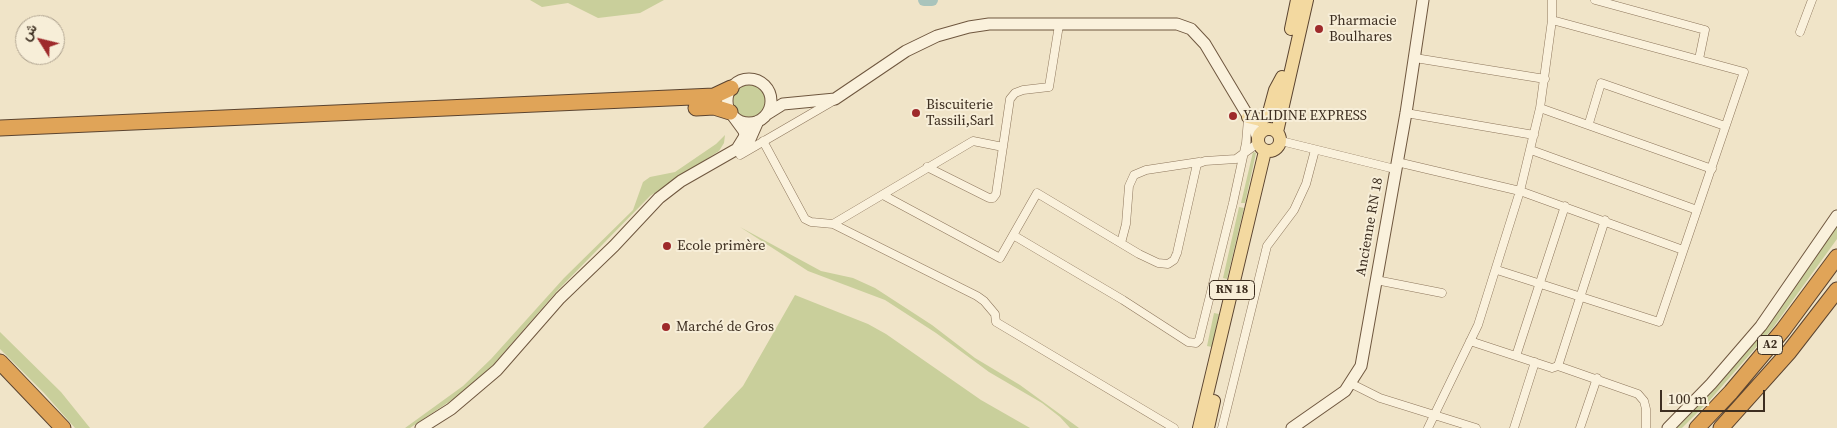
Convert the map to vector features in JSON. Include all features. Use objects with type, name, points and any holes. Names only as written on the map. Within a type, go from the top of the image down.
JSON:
[{"type":"highway","points":[[0,128],[714,96],[731,88]]},
{"type":"highway","points":[[0,137],[714,107],[732,114]]},
{"type":"highway","name":"A2","points":[[1697,428],[1732,392],[1783,330],[1837,257]]},
{"type":"highway","name":"A2","points":[[1721,428],[1789,352],[1837,290]]},
{"type":"highway","points":[[0,362],[63,428]]},
{"type":"highway","points":[[0,375],[50,428]]},
{"type":"main road","name":"RN 18","points":[[1199,428],[1268,139],[1297,0]]},
{"type":"main road","name":"RN 18","points":[[1208,428],[1268,139],[1306,0]]},
{"type":"main road","name":"Ancienne RN 18","points":[[1292,428],[1337,398],[1352,384],[1361,366],[1406,113],[1423,0]]},
{"type":"main road","points":[[732,114],[748,123],[783,104],[835,99],[906,51],[944,34],[989,24],[1156,23],[1177,24],[1191,29],[1205,44],[1249,119],[1268,139]]},
{"type":"main road","points":[[1249,119],[1260,120],[1268,116],[1275,90],[1282,77]]},
{"type":"main road","points":[[421,428],[451,409],[497,370],[560,298],[614,246],[658,198],[681,181],[737,149],[745,136],[744,131],[732,114],[727,98],[731,88],[745,80],[760,83],[777,95],[794,102]]},
{"type":"main road","points":[[433,428],[469,403],[511,365],[557,310],[667,199],[740,155],[770,107],[769,94],[760,83]]},
{"type":"main road","points":[[1668,428],[1711,384],[1761,326],[1837,216]]},
{"type":"street","points":[[1428,428],[1432,416],[1478,325],[1497,270],[1520,191],[1531,150],[1545,79],[1552,20],[1552,0]]},
{"type":"street","points":[[1595,0],[1705,30],[1699,59]]},
{"type":"street","points":[[1800,32],[1812,0]]},
{"type":"street","points":[[1497,270],[1658,322],[1744,72],[1552,20]]},
{"type":"street","points":[[927,167],[989,198],[993,198],[996,194],[1010,99],[1015,93],[1023,90],[1049,87],[1059,25]]},
{"type":"street","points":[[1415,58],[1545,79]]},
{"type":"street","points":[[1589,124],[1601,83],[1725,126]]},
{"type":"street","points":[[740,155],[835,99]]},
{"type":"street","points":[[1540,108],[1712,168]]},
{"type":"street","points":[[1406,113],[1534,135]]},
{"type":"street","points":[[1013,235],[1194,344],[1199,340],[1201,332],[1244,152],[1249,119]]},
{"type":"street","points":[[1121,244],[1126,224],[1129,186],[1134,175],[1146,170],[1199,162],[1236,159],[1244,152],[1268,139],[1520,191],[1605,220],[1683,250]]},
{"type":"street","points":[[763,141],[805,219],[811,222],[833,224],[977,296],[995,314],[996,322],[1174,428]]},
{"type":"street","points":[[833,224],[973,141],[1003,147]]},
{"type":"street","points":[[1222,428],[1267,246],[1294,210],[1306,184],[1315,150]]},
{"type":"street","points":[[1531,150],[1697,210]]},
{"type":"street","points":[[882,196],[1000,258],[1037,193],[1121,244],[1158,262],[1168,264],[1174,260],[1199,162]]},
{"type":"street","points":[[1516,356],[1565,206]]},
{"type":"street","points":[[1558,366],[1605,220]]},
{"type":"street","points":[[1376,280],[1442,293]]},
{"type":"street","points":[[1470,341],[1552,368],[1558,366],[1597,378],[1638,394],[1644,401],[1646,408],[1646,428]]},
{"type":"street","points":[[1514,428],[1535,362]]},
{"type":"street","points":[[1580,428],[1597,378]]},
{"type":"street","points":[[1352,384],[1380,398],[1432,416],[1476,428]]},
{"type":"green space","points":[[530,0],[664,0],[640,13],[598,18],[568,3],[542,7]]},
{"type":"green space","points":[[749,85],[761,89],[765,101],[761,113],[749,117],[737,113],[733,101],[737,89]]},
{"type":"green space","points":[[725,135],[724,143],[719,151],[650,196],[557,291],[493,365],[465,391],[410,428],[405,428],[463,386],[491,359],[564,278],[633,210],[643,182],[650,177],[675,172],[716,144]]},
{"type":"green space","points":[[1253,152],[1256,153],[1245,203],[1241,203]]},
{"type":"green space","points":[[1239,207],[1244,208],[1227,279],[1223,278]]},
{"type":"green space","points":[[1837,226],[1837,239],[1772,329],[1710,400],[1682,428],[1675,428],[1780,309]]},
{"type":"green space","points":[[740,227],[821,271],[853,278],[875,288],[932,325],[975,358],[1020,385],[1079,428],[1070,428],[1060,417],[1042,403],[989,372],[936,333],[885,300],[808,271]]},
{"type":"green space","points":[[795,295],[868,324],[886,334],[981,400],[1030,428],[703,428],[743,386]]},
{"type":"green space","points":[[1214,313],[1219,314],[1212,347],[1207,346]]},
{"type":"green space","points":[[0,332],[61,392],[90,428],[75,428],[44,393],[0,349]]},
{"type":"waterway","points":[[924,0],[932,0]]},
{"type":"place","name":"Pharmacie Boulhares","points":[[1319,29]]},
{"type":"place","name":"Biscuiterie Tassili,Sarl","points":[[916,113]]},
{"type":"place","name":"YALIDINE EXPRESS","points":[[1233,116]]},
{"type":"place","name":"Ecole primère","points":[[667,246]]},
{"type":"place","name":"Marché de Gros","points":[[666,327]]}]
